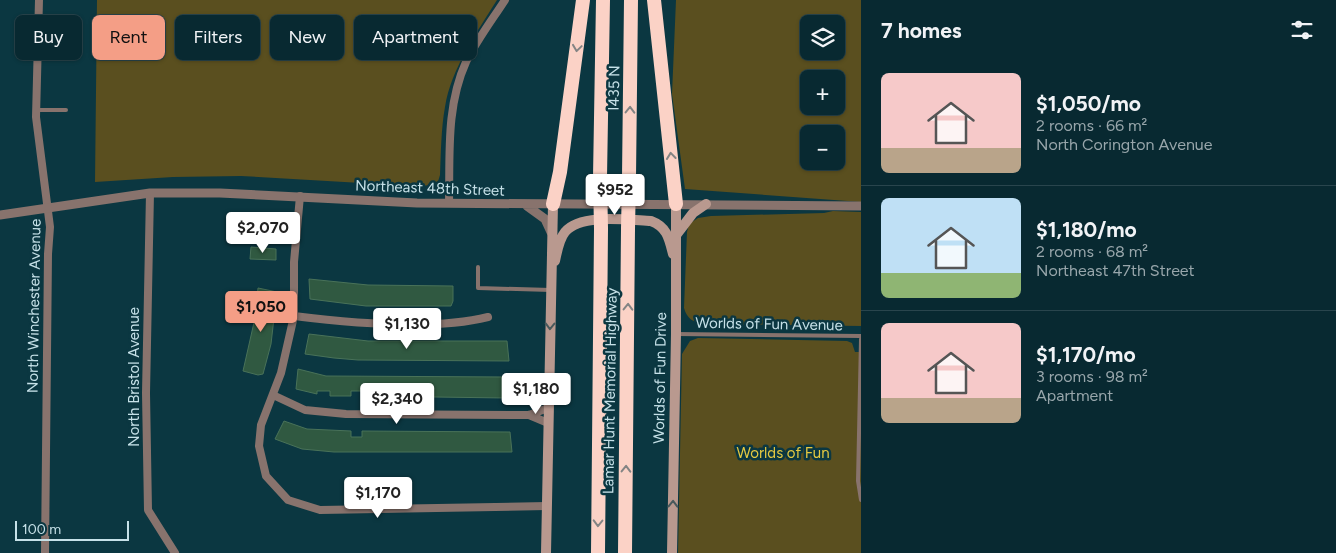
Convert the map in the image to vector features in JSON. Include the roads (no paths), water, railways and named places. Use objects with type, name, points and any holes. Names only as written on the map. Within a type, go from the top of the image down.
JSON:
[{"type":"highway","points":[[553,204],[560,172],[584,0]]},
{"type":"highway","name":"Lamar Hunt Memorial Highway","points":[[598,553],[603,0]]},
{"type":"highway","name":"I435 N","points":[[628,229],[631,0]]},
{"type":"highway","points":[[654,0],[676,204]]},
{"type":"highway","name":"Lamar Hunt Memorial Highway","points":[[625,553],[628,229]]},
{"type":"main road","points":[[546,553],[553,204]]},
{"type":"main road","name":"Worlds of Fun Drive","points":[[672,553],[677,269],[676,204]]},
{"type":"main road","points":[[676,235],[693,213],[706,204]]},
{"type":"main road","points":[[551,278],[564,233],[572,224],[588,220],[651,221],[659,224],[664,228],[669,238],[677,269]]},
{"type":"street","name":"North Winchester Avenue","points":[[39,0],[36,110],[50,227],[48,254],[45,553]]},
{"type":"street","points":[[449,203],[450,120],[459,82],[475,46],[505,0]]},
{"type":"street","name":"Northeast 48th Street","points":[[0,215],[48,206],[150,193],[220,193],[417,203],[861,206]]},
{"type":"street","name":"North Bristol Avenue","points":[[150,193],[146,392],[148,510],[175,553]]},
{"type":"street","points":[[300,196],[294,262],[294,316],[281,373],[261,425],[259,446],[266,476],[288,500],[320,510],[547,506]]},
{"type":"street","points":[[524,204],[545,218],[551,232]]},
{"type":"street","points":[[294,316],[368,323],[464,323],[488,317]]},
{"type":"street","points":[[273,395],[305,410],[346,414],[529,415],[548,408]]},
{"type":"street","points":[[529,415],[548,423]]},
{"type":"lane","points":[[36,110],[66,110]]},
{"type":"lane","points":[[478,267],[478,288],[551,290]]},
{"type":"lane","name":"Worlds of Fun Avenue","points":[[676,334],[861,338]]},
{"type":"lane","points":[[861,338],[858,481],[861,500]]},
{"type":"park label","name":"Worlds of Fun","points":[[783,453]]}]
